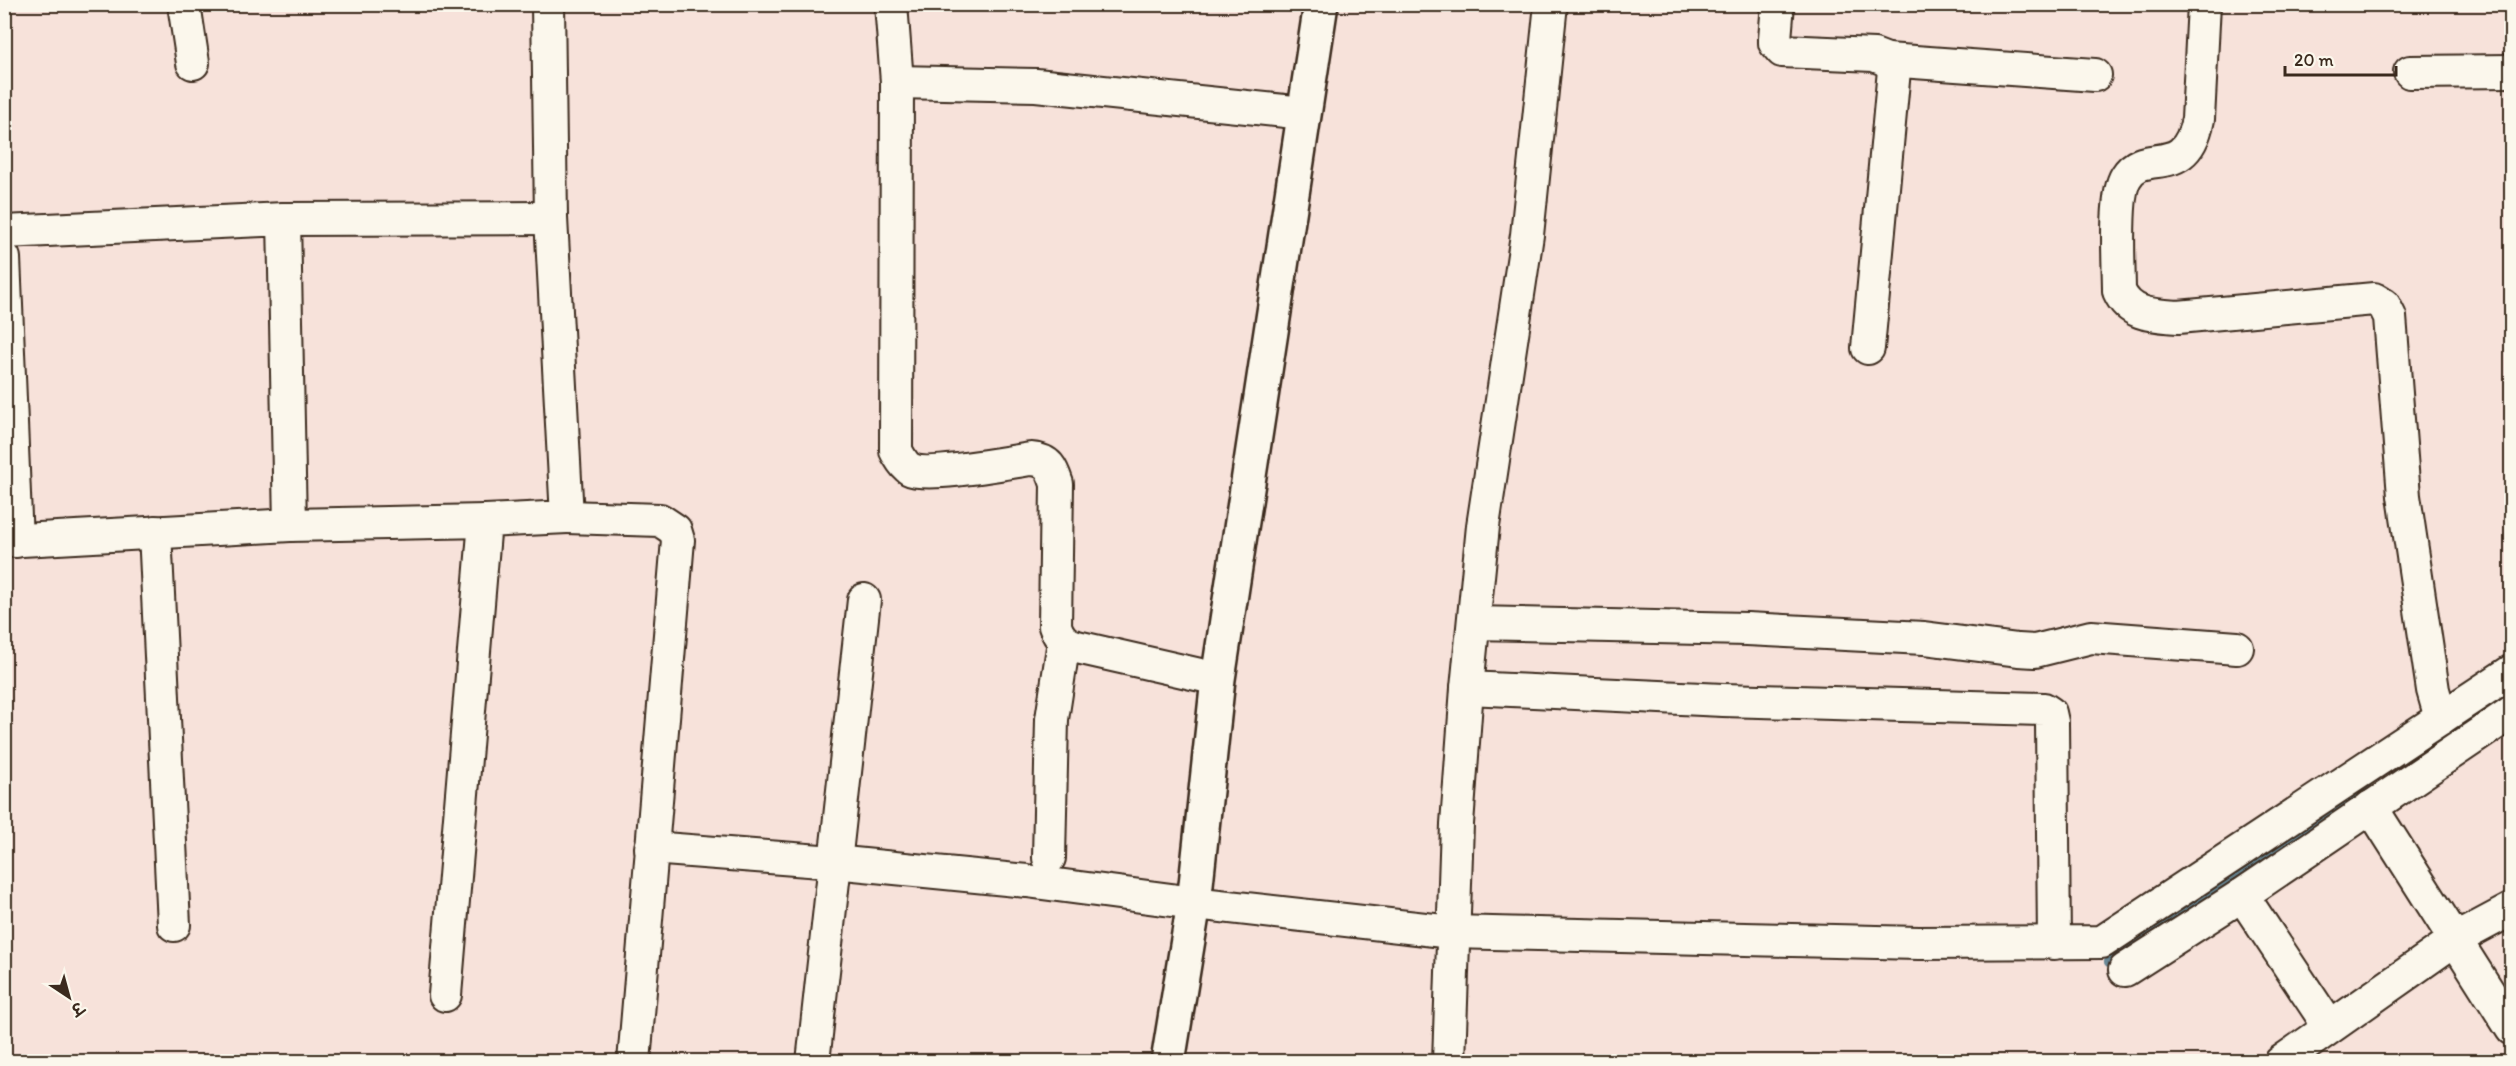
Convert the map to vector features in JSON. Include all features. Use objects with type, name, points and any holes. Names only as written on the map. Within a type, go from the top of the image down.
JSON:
[{"type":"main road","points":[[1168,1062],[1194,903],[1218,679],[1321,4]]},
{"type":"street","points":[[184,4],[193,63]]},
{"type":"street","points":[[548,4],[551,218],[567,517]]},
{"type":"street","points":[[891,4],[897,82],[896,451],[904,464],[911,470],[917,471],[952,470],[1031,459],[1043,460],[1052,468],[1057,484],[1055,626],[1059,637],[1077,647],[1218,679]]},
{"type":"street","points":[[1449,1062],[1457,824],[1467,688],[1483,526],[1527,235],[1551,4]]},
{"type":"street","points":[[1778,4],[1774,39],[1782,51],[1874,55],[1887,60],[2095,75]]},
{"type":"street","points":[[2204,4],[2198,119],[2195,135],[2184,153],[2135,167],[2126,176],[2120,191],[2119,291],[2123,300],[2133,309],[2146,314],[2178,317],[2374,298],[2384,304],[2390,317],[2404,496],[2433,690],[2441,718]]},
{"type":"street","points":[[1868,348],[1894,70],[1887,60]]},
{"type":"street","points":[[2410,72],[2511,71]]},
{"type":"street","points":[[897,82],[1036,85],[1304,113]]},
{"type":"street","points":[[4,232],[284,219],[551,218]]},
{"type":"street","points":[[284,219],[290,525]]},
{"type":"street","points":[[4,258],[10,541],[290,525],[567,517],[660,520],[675,530],[678,540],[634,1062]]},
{"type":"street","points":[[445,995],[485,521]]},
{"type":"street","points":[[155,532],[174,925]]},
{"type":"street","points":[[813,1062],[864,600]]},
{"type":"street","points":[[1474,623],[1747,629],[1924,638],[2034,651],[2091,637],[2237,648]]},
{"type":"street","points":[[1048,858],[1052,719],[1064,641]]},
{"type":"street","points":[[651,848],[834,861],[1027,881],[1194,903],[1452,932],[1919,943],[2102,942],[2511,671]]},
{"type":"street","points":[[1467,688],[1723,700],[2044,709],[2050,712],[2052,722],[2054,943]]},
{"type":"street","points":[[2125,970],[2242,895],[2371,807],[2508,723],[2480,692]]},
{"type":"street","points":[[2371,807],[2511,1029]]},
{"type":"street","points":[[2242,895],[2330,1026]]},
{"type":"street","points":[[2281,1062],[2456,939],[2511,909]]},
{"type":"waterway","points":[[2109,962],[2369,790]]}]
